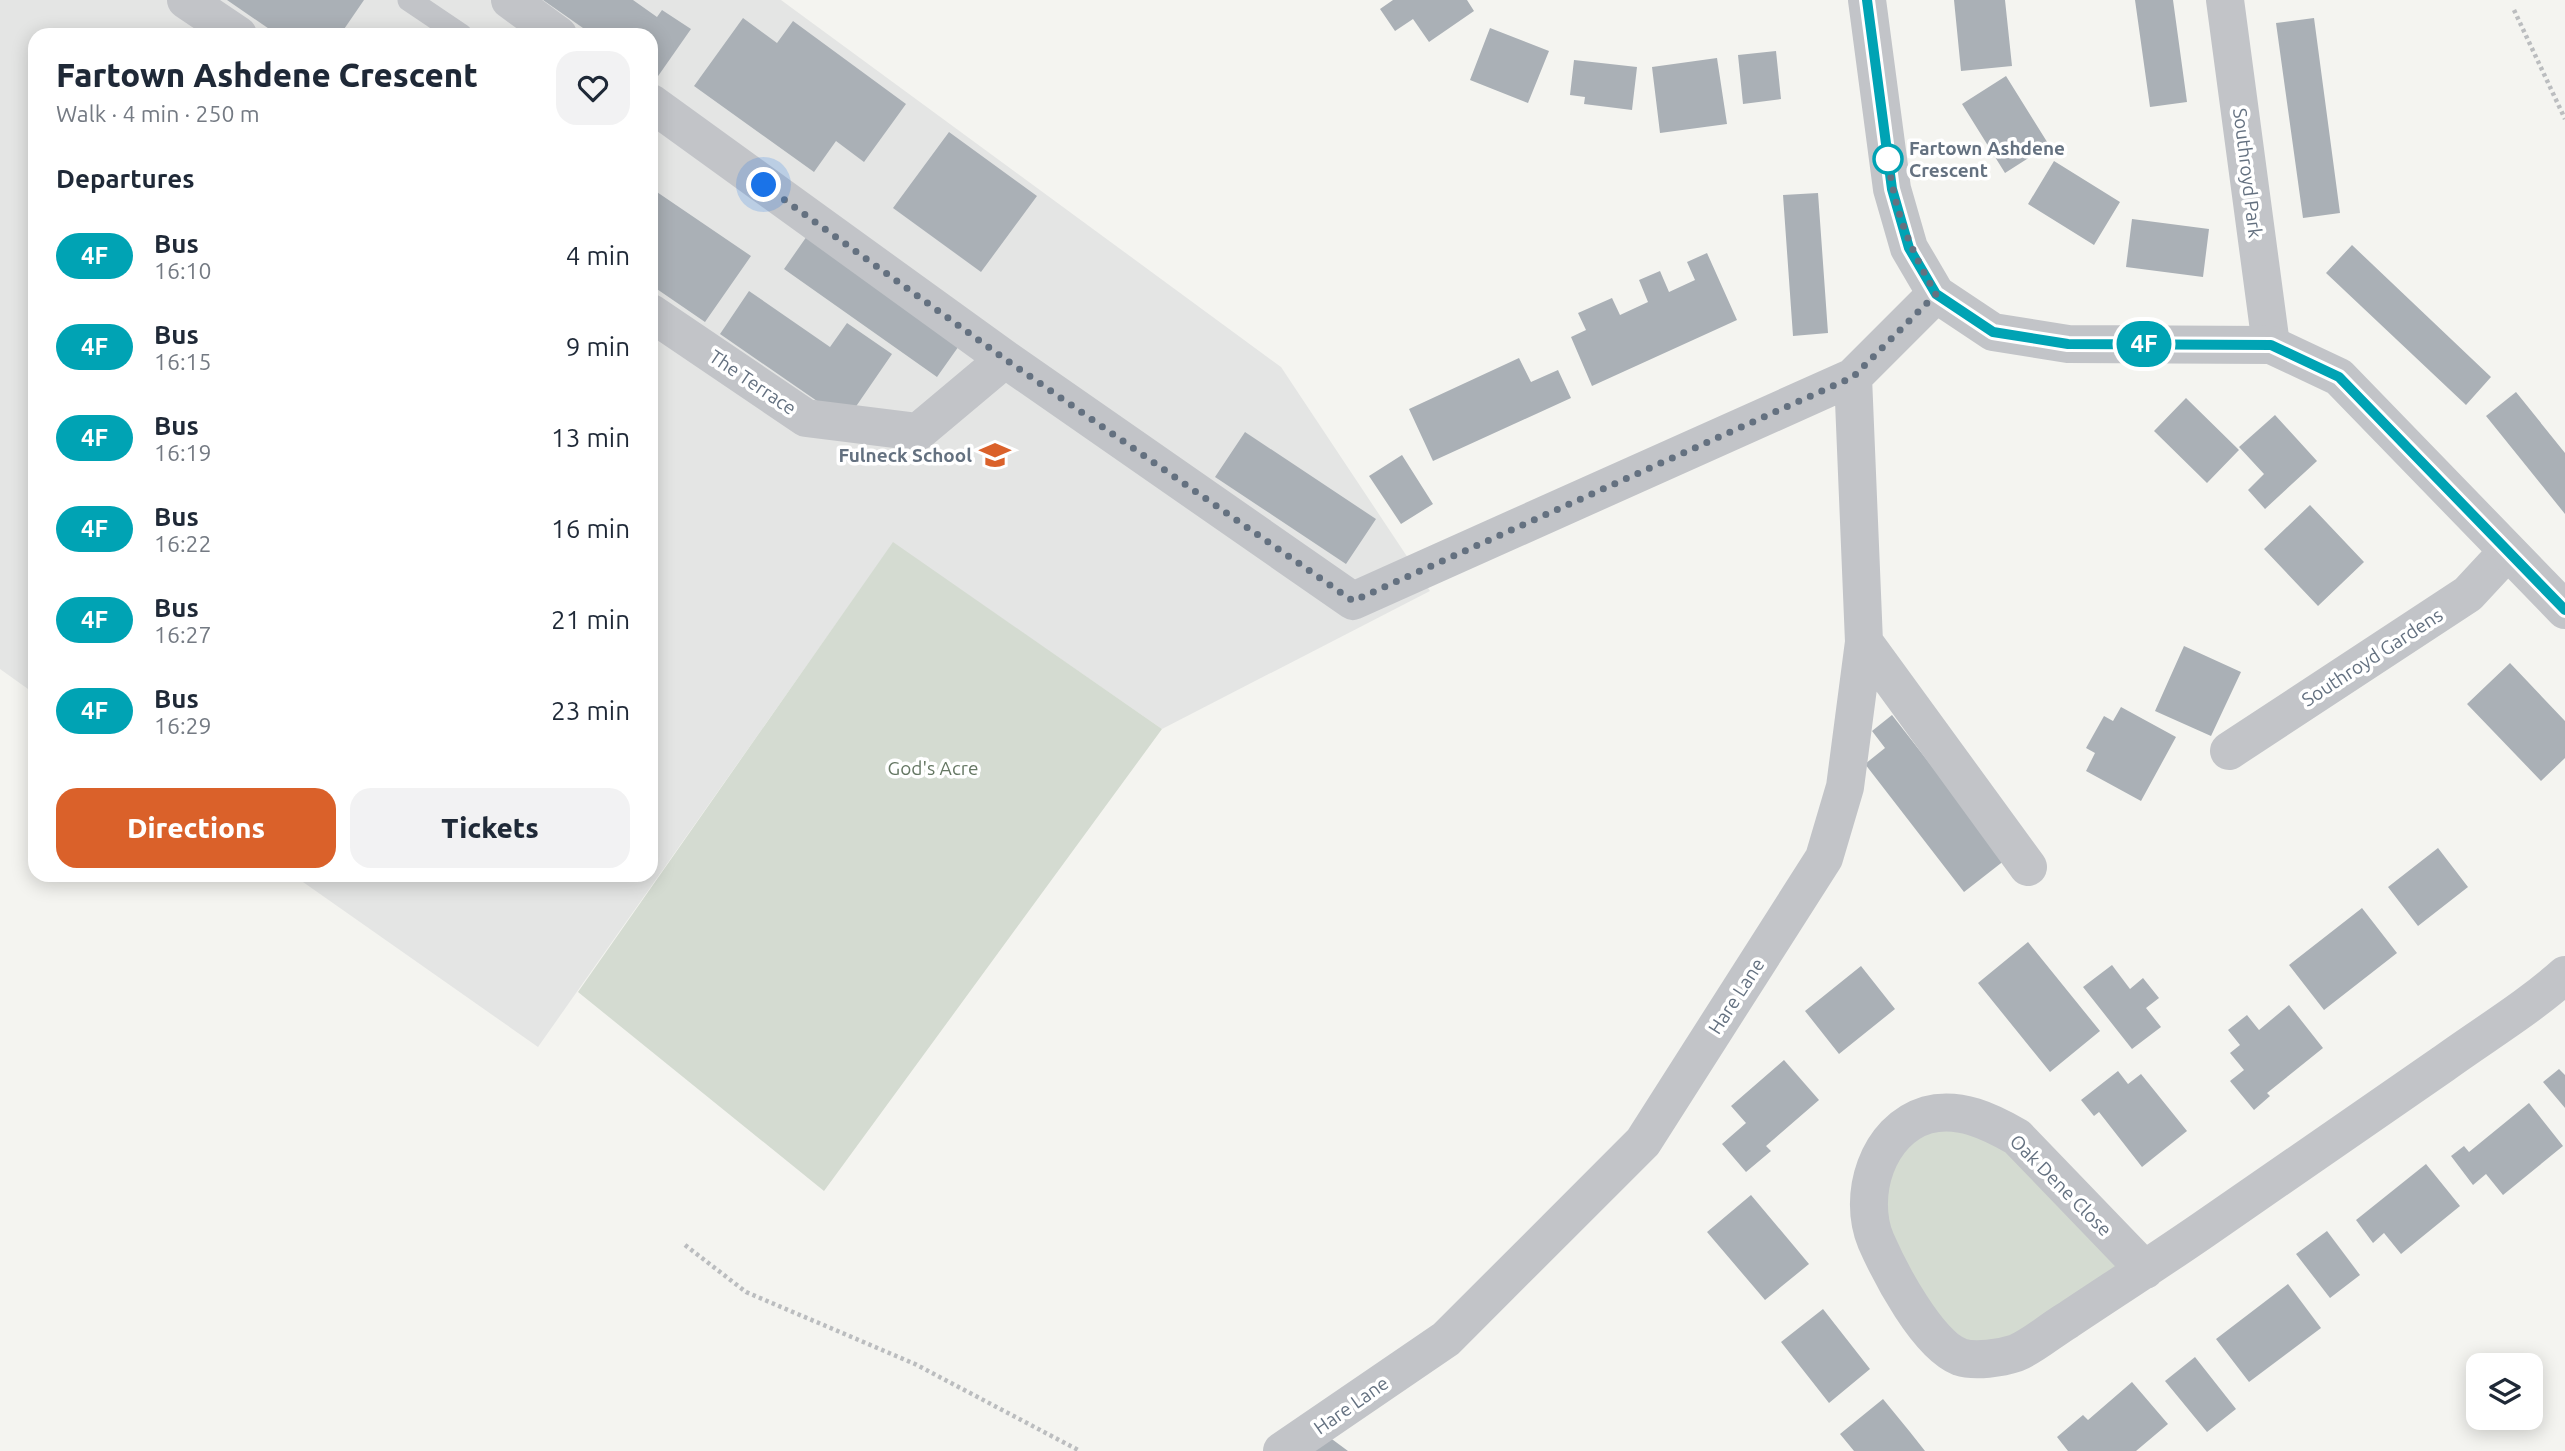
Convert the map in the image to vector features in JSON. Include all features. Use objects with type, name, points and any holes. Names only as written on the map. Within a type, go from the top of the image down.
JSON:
[{"type":"street","points":[[186,0],[228,28]]},
{"type":"street","points":[[510,0],[548,28]]},
{"type":"street","points":[[1867,0],[1892,189],[1909,248],[1936,294],[1993,332],[2068,344],[2271,345],[2339,377],[2565,610]]},
{"type":"street","name":"Southroyd Park","points":[[2225,0],[2271,345]]},
{"type":"street","points":[[658,108],[1005,359],[1353,601],[1853,377],[1936,294]]},
{"type":"street","name":"The Terrace","points":[[658,318],[806,418],[905,431],[918,432],[1005,359]]},
{"type":"street","name":"Hare Lane","points":[[1282,1451],[1446,1339],[1643,1142],[1824,858],[1845,787],[1864,642],[1853,377]]},
{"type":"street","name":"Southroyd Gardens","points":[[2229,751],[2468,594],[2507,552]]},
{"type":"street","points":[[1864,642],[2028,867]]},
{"type":"street","name":"Oak Dene Close","points":[[2145,1270],[2017,1137],[1991,1122],[1960,1114],[1927,1115],[1903,1130],[1884,1149],[1871,1176],[1868,1206],[1875,1238],[1899,1288],[1941,1345],[1962,1357],[1989,1358],[2016,1353],[2145,1270],[2336,1139],[2565,975]]},
{"type":"lane","points":[[409,0],[451,28]]},
{"type":"path","points":[[2514,10],[2565,119]]},
{"type":"path","points":[[685,1245],[746,1292],[915,1364],[1080,1451]]},
{"type":"shaded area","name":"Fulneck School","points":[[0,0],[781,0],[1281,367],[1430,591],[1162,729],[893,543],[658,877],[658,28],[28,28],[28,689],[0,669]]},
{"type":"shaded area","name":"Fulneck School","points":[[303,882],[654,882],[538,1047]]},
{"type":"green space","name":"God's Acre","points":[[893,542],[1162,729],[824,1191],[578,992],[655,882],[658,882],[658,878]]},
{"type":"green space","points":[[1960,1113],[2145,1270],[1989,1358],[1899,1288],[1871,1176],[1884,1149]]},
{"type":"building","points":[[227,0],[364,0],[345,28],[268,28]]},
{"type":"building","points":[[543,0],[633,0],[657,17],[662,10],[691,29],[658,76],[658,28],[583,28]]},
{"type":"building","points":[[1393,0],[1467,0],[1474,11],[1429,42],[1413,19],[1395,31],[1380,9]]},
{"type":"building","points":[[1954,0],[2005,0],[2012,66],[1961,71]]},
{"type":"building","points":[[2135,0],[2173,0],[2187,102],[2150,107]]},
{"type":"building","points":[[743,18],[777,43],[793,21],[906,104],[864,162],[836,141],[814,172],[694,86]]},
{"type":"building","points":[[2314,18],[2340,213],[2303,218],[2276,23]]},
{"type":"building","points":[[1490,28],[1549,51],[1528,103],[1470,80]]},
{"type":"building","points":[[1776,51],[1781,99],[1743,104],[1738,55]]},
{"type":"building","points":[[1717,58],[1727,124],[1660,133],[1652,67]]},
{"type":"building","points":[[1574,60],[1637,67],[1632,110],[1584,104],[1585,97],[1570,95]]},
{"type":"building","points":[[2006,76],[2049,145],[2005,173],[1962,104]]},
{"type":"building","points":[[949,132],[1037,196],[981,272],[893,208]]},
{"type":"building","points":[[2054,161],[2120,202],[2094,245],[2028,204]]},
{"type":"building","points":[[658,193],[751,256],[705,322],[658,290]]},
{"type":"building","points":[[1818,193],[1828,333],[1793,336],[1783,195]]},
{"type":"building","points":[[2132,219],[2209,229],[2203,277],[2126,267]]},
{"type":"building","points":[[807,236],[961,343],[937,377],[784,269]]},
{"type":"building","points":[[2352,245],[2491,377],[2466,405],[2326,273]]},
{"type":"building","points":[[1707,253],[1737,320],[1592,386],[1571,337],[1586,330],[1578,313],[1612,298],[1620,315],[1648,302],[1639,280],[1660,271],[1669,292],[1695,280],[1687,262]]},
{"type":"building","points":[[749,291],[830,347],[847,323],[892,354],[846,421],[720,334]]},
{"type":"building","points":[[1519,358],[1531,382],[1558,370],[1571,398],[1433,461],[1409,409]]},
{"type":"building","points":[[2516,392],[2565,453],[2565,514],[2486,416]]},
{"type":"building","points":[[2186,398],[2239,450],[2207,483],[2154,431]]},
{"type":"building","points":[[2275,415],[2317,461],[2265,509],[2248,490],[2264,474],[2239,447]]},
{"type":"building","points":[[1245,432],[1376,519],[1346,564],[1215,477]]},
{"type":"building","points":[[1402,455],[1433,504],[1401,524],[1369,476]]},
{"type":"building","points":[[2310,505],[2364,562],[2318,606],[2264,549]]},
{"type":"building","points":[[2184,646],[2241,672],[2211,736],[2155,711]]},
{"type":"building","points":[[2510,663],[2565,721],[2565,758],[2541,781],[2467,704]]},
{"type":"building","points":[[2121,707],[2176,737],[2141,801],[2086,771],[2095,753],[2086,748],[2104,716],[2113,721]]},
{"type":"building","points":[[1892,715],[2005,860],[1964,892],[1865,764],[1885,748],[1872,731]]},
{"type":"building","points":[[2438,848],[2468,887],[2418,926],[2388,887]]},
{"type":"building","points":[[2362,908],[2397,953],[2324,1010],[2289,965]]},
{"type":"building","points":[[2028,942],[2100,1031],[2050,1072],[1978,983]]},
{"type":"building","points":[[2112,965],[2130,989],[2143,978],[2159,998],[2146,1008],[2161,1027],[2132,1049],[2083,987]]},
{"type":"building","points":[[1861,966],[1895,1009],[1839,1054],[1805,1011]]},
{"type":"building","points":[[2289,1005],[2323,1048],[2267,1093],[2270,1096],[2254,1110],[2230,1081],[2244,1070],[2230,1053],[2240,1045],[2228,1030],[2247,1015],[2259,1030]]},
{"type":"building","points":[[1784,1060],[1819,1100],[1766,1146],[1771,1151],[1746,1172],[1722,1144],[1746,1123],[1731,1106]]},
{"type":"building","points":[[2559,1069],[2565,1075],[2565,1108],[2543,1082]]},
{"type":"building","points":[[2118,1071],[2128,1084],[2141,1074],[2187,1131],[2142,1167],[2099,1112],[2094,1116],[2081,1100]]},
{"type":"building","points":[[2529,1103],[2563,1146],[2503,1195],[2486,1174],[2473,1185],[2451,1156],[2464,1146],[2469,1152]]},
{"type":"building","points":[[2426,1164],[2460,1206],[2401,1254],[2384,1233],[2373,1243],[2356,1220]]},
{"type":"building","points":[[1751,1195],[1809,1264],[1765,1300],[1707,1232]]},
{"type":"building","points":[[2327,1231],[2360,1275],[2330,1298],[2296,1254]]},
{"type":"building","points":[[2288,1284],[2321,1328],[2249,1382],[2216,1339]]},
{"type":"building","points":[[1823,1309],[1870,1369],[1829,1403],[1781,1342]]},
{"type":"building","points":[[2195,1357],[2236,1409],[2207,1432],[2165,1381]]},
{"type":"building","points":[[2132,1382],[2168,1424],[2136,1451],[2068,1451],[2057,1437],[2083,1415],[2088,1420]]},
{"type":"building","points":[[1883,1399],[1925,1451],[1854,1451],[1840,1434]]},
{"type":"building","points":[[1325,1434],[1348,1451],[1312,1451]]},
{"type":"bus line","name":"4F","points":[[1867,0],[1892,189],[1909,248],[1936,294],[1993,332],[2068,344],[2271,345],[2339,377],[2565,610]]},
{"type":"place","name":"Fartown Ashdene Crescent","points":[[1888,159]]},
{"type":"place","name":"Fulneck School","points":[[995,455]]},
{"type":"route","points":[[764,185],[1005,359],[1353,601],[1853,377],[1936,294],[1909,248],[1892,189],[1888,159]]}]
